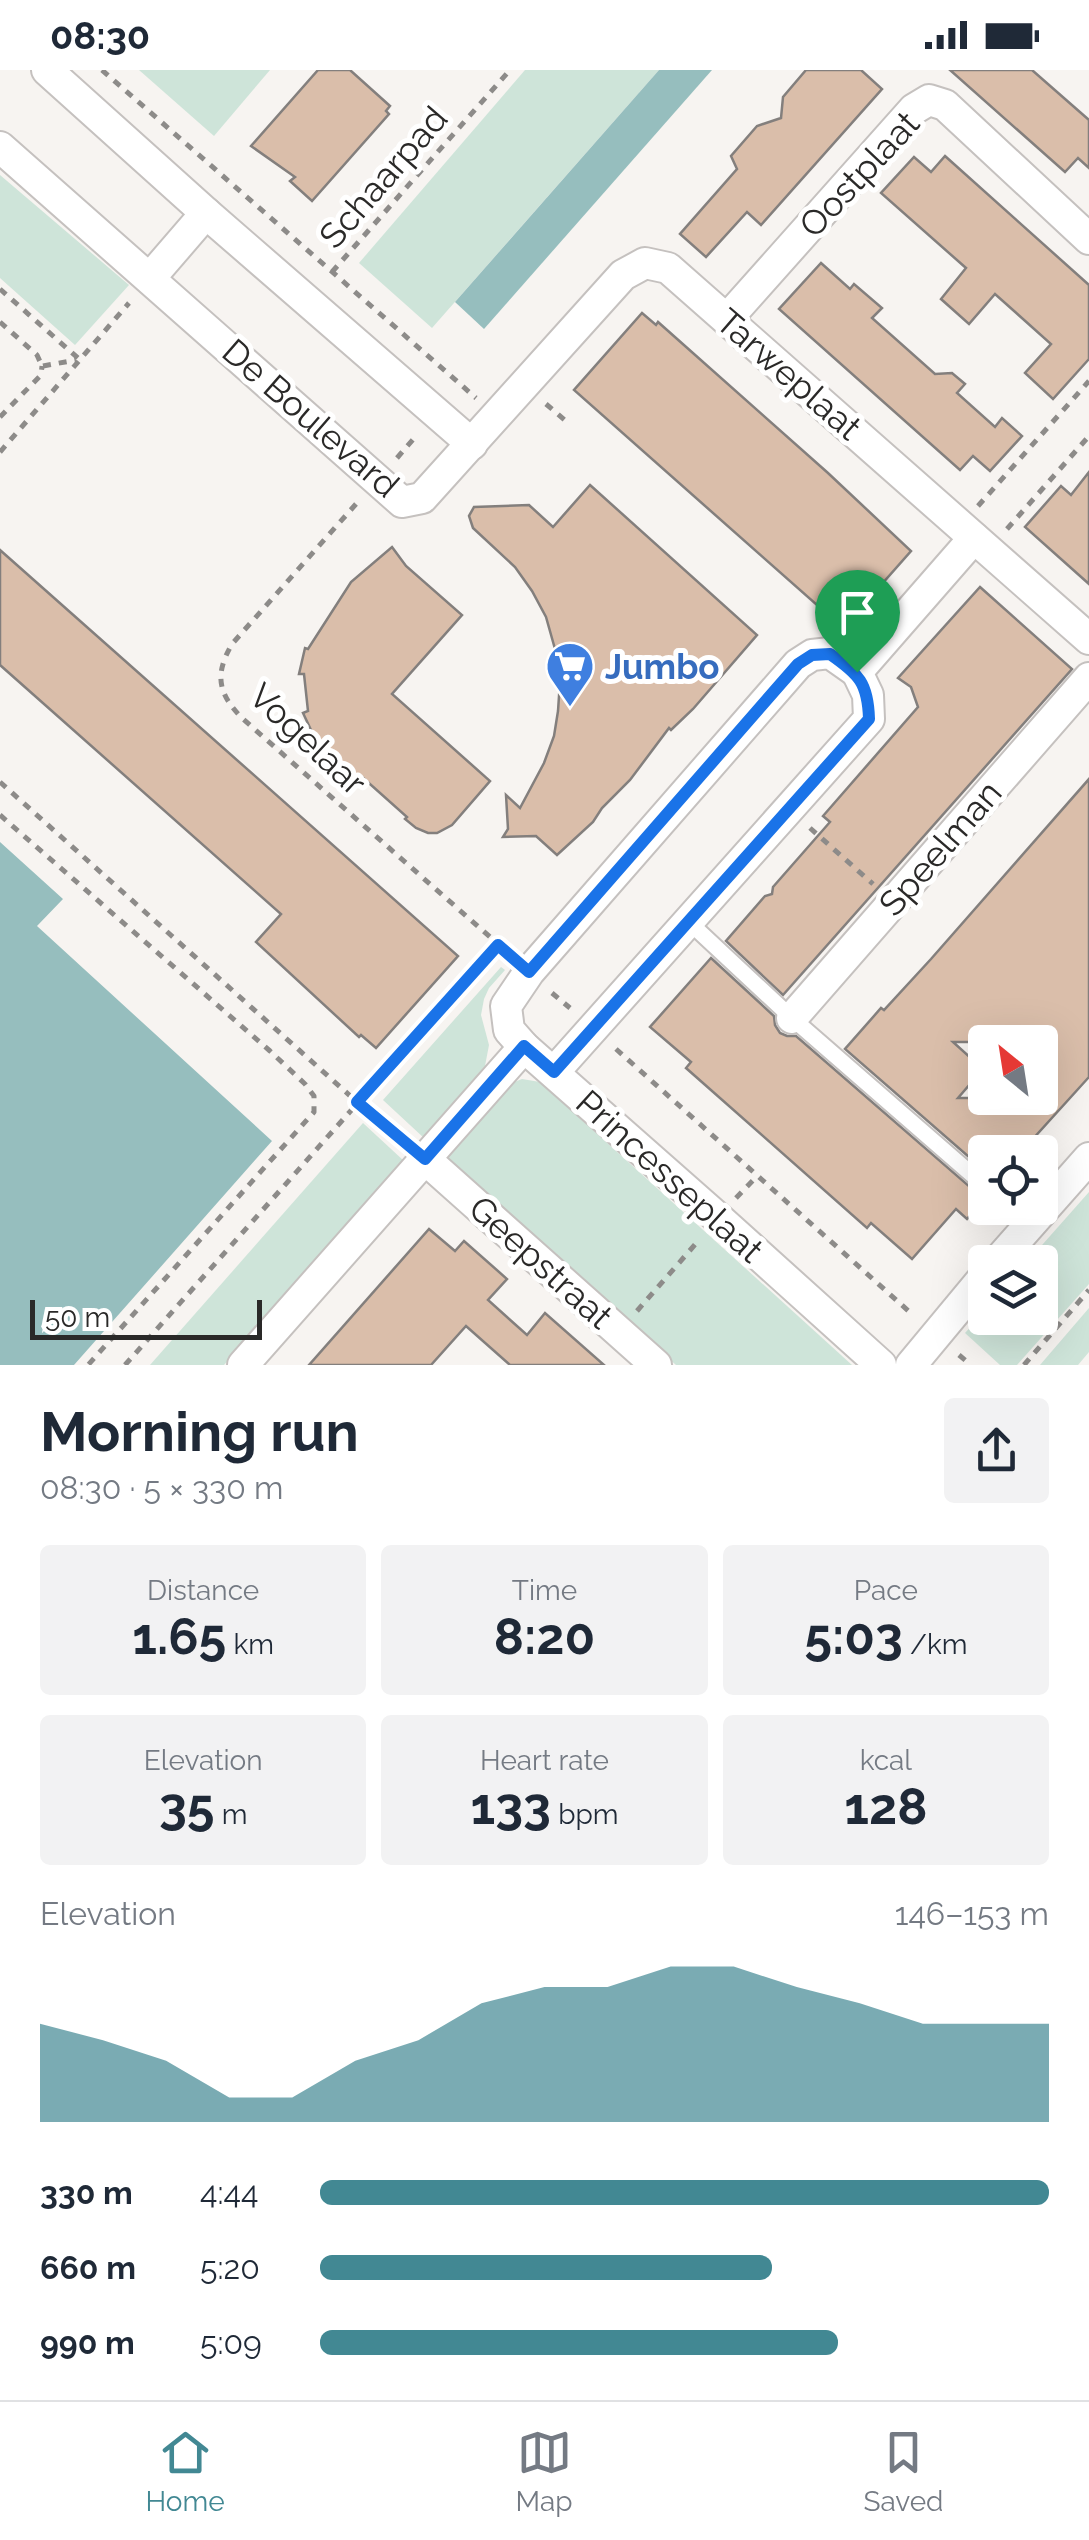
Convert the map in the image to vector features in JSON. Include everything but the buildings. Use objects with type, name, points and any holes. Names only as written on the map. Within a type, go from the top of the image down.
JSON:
[{"type":"street","points":[[47,70],[206,214],[472,444]]},
{"type":"street","name":"Oostplaat","points":[[728,318],[914,110],[929,100],[945,105],[1089,239]]},
{"type":"street","name":"De Boulevard","points":[[0,148],[150,278],[369,490],[402,502],[422,498],[496,417]]},
{"type":"street","points":[[150,278],[206,214]]},
{"type":"street","name":"Tarweplaat","points":[[496,417],[624,276],[644,263],[668,268],[1089,639]]},
{"type":"street","points":[[857,672],[974,538]]},
{"type":"street","points":[[529,972],[798,664],[812,655],[830,654],[857,672],[868,695],[869,719],[554,1072]]},
{"type":"street","name":"Speelman","points":[[792,1018],[1089,678]]},
{"type":"street","name":"Princesseplaat","points":[[529,972],[506,1006],[509,1030],[881,1365]]},
{"type":"street","points":[[244,1365],[524,1046]]},
{"type":"street","points":[[1058,1184],[1089,1158]]},
{"type":"street","name":"Geepstraat","points":[[425,1159],[656,1365]]},
{"type":"street","points":[[911,1365],[968,1296]]},
{"type":"lane","points":[[689,922],[968,1171]]},
{"type":"path","points":[[102,70],[496,417]]},
{"type":"path","name":"Schaarpad","points":[[332,272],[510,70]]},
{"type":"path","points":[[0,452],[150,278]]},
{"type":"path","points":[[0,289],[80,359]]},
{"type":"path","points":[[0,322],[36,355],[42,366],[41,374],[0,418]]},
{"type":"path","points":[[42,366],[80,359]]},
{"type":"path","points":[[974,538],[1089,381]]},
{"type":"path","points":[[974,538],[1089,436]]},
{"type":"path","name":"Vogelaar","points":[[369,490],[232,644],[221,668],[226,699],[935,1334]]},
{"type":"path","points":[[0,782],[425,1159]]},
{"type":"path","points":[[789,809],[893,902]]},
{"type":"path","points":[[0,816],[270,1051],[314,1096],[314,1112],[88,1365]]},
{"type":"path","points":[[125,1365],[498,945]]},
{"type":"path","points":[[619,1332],[758,1175]]},
{"type":"path","points":[[1024,1365],[1089,1290]]},
{"type":"green space","points":[[139,70],[270,70],[214,136]]},
{"type":"green space","points":[[525,70],[659,70],[432,328],[359,263]]},
{"type":"green space","points":[[0,175],[129,285],[75,345],[0,278]]},
{"type":"green space","points":[[501,967],[505,970],[489,988],[481,1015],[489,1045],[485,1066],[424,1138],[383,1100]]},
{"type":"green space","points":[[522,1079],[540,1082],[852,1365],[676,1365],[443,1158],[507,1085]]},
{"type":"green space","points":[[363,1123],[404,1161],[224,1365],[150,1365]]},
{"type":"green space","points":[[1089,1192],[1089,1284],[1058,1319],[1058,1245],[1042,1245]]},
{"type":"green space","points":[[1089,1308],[1089,1352],[1078,1365],[1040,1365]]},
{"type":"green space","points":[[968,1330],[968,1335],[1044,1335],[1017,1365],[1000,1365],[965,1333]]},
{"type":"water","points":[[659,70],[712,70],[484,329],[455,302]]},
{"type":"water","points":[[0,842],[63,899],[37,926],[272,1141],[74,1365],[0,1365]]},
{"type":"place","name":"Jumbo","points":[[570,708]]},
{"type":"route","points":[[830,654],[857,672],[868,695],[869,719],[554,1072],[524,1046],[425,1159],[357,1102],[498,945],[529,972],[798,664],[812,655],[830,654]]}]
